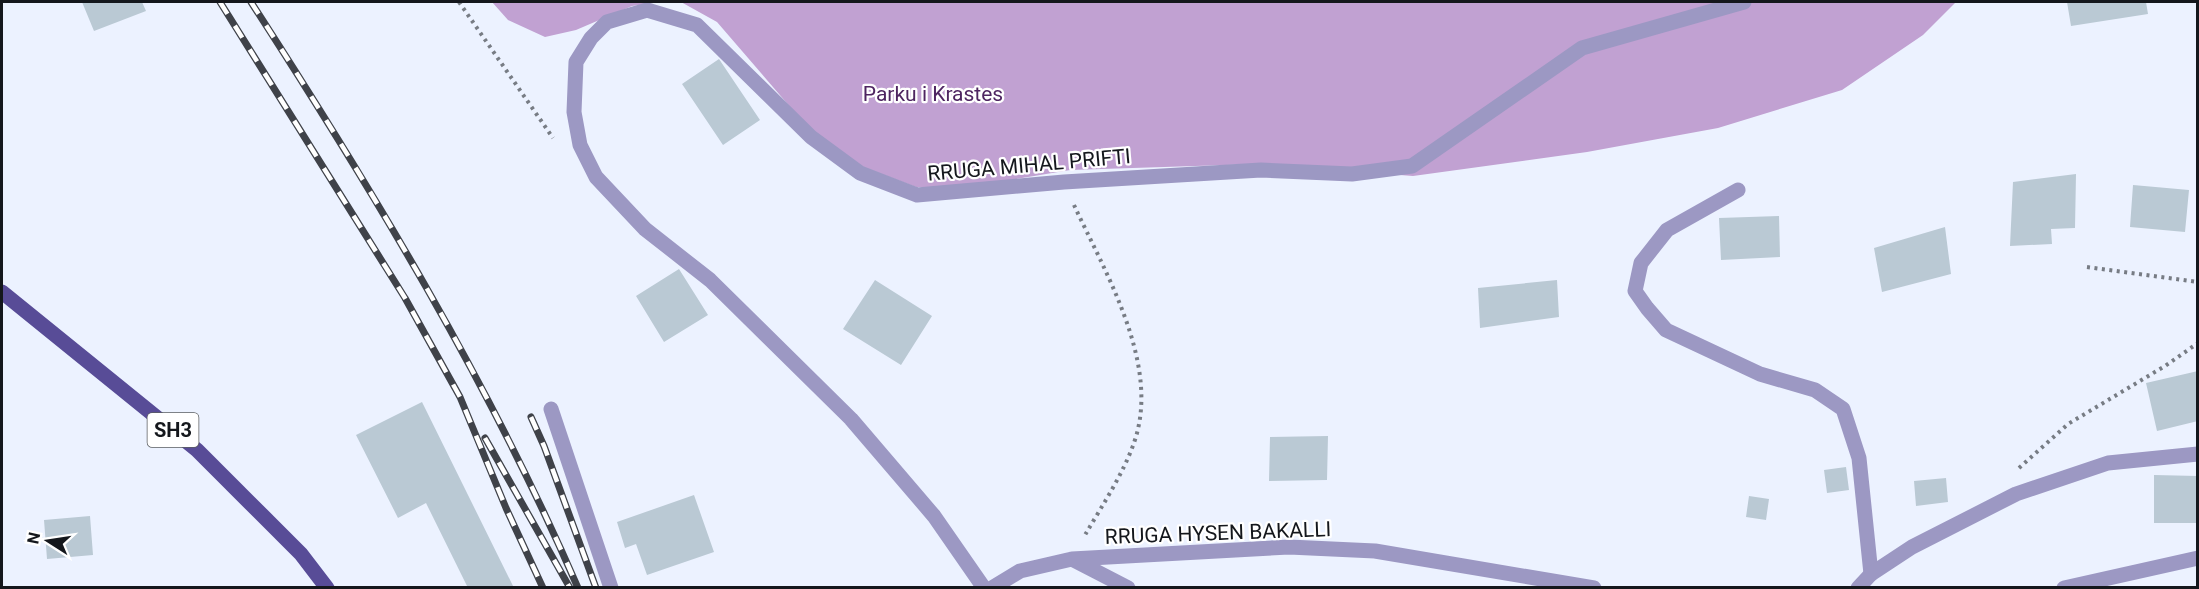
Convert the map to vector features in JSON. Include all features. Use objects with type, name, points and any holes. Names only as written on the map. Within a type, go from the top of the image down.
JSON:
[{"type":"main road","name":"SH3","points":[[2,292],[197,450],[301,554],[327,588]]},
{"type":"street","name":"RRUGA MIHAL PRIFTI","points":[[984,588],[934,516],[851,419],[710,280],[645,229],[596,177],[580,145],[574,112],[576,62],[591,38],[607,22],[647,10],[697,25],[811,137],[860,173],[917,195],[1064,182],[1261,170],[1352,174],[1412,166],[1582,48],[1744,2]]},
{"type":"street","points":[[1738,190],[1667,230],[1641,263],[1635,291],[1666,330],[1760,374],[1815,390],[1843,409],[1859,458],[1871,574]]},
{"type":"street","points":[[551,409],[611,588]]},
{"type":"street","points":[[1858,588],[1871,574],[1912,547],[2016,494],[2108,463],[2198,454]]},
{"type":"street","name":"RRUGA HYSEN BAKALLI","points":[[992,588],[1020,571],[1072,559],[1289,547],[1364,551],[1594,588]]},
{"type":"street","points":[[2064,588],[2198,558]]},
{"type":"street","points":[[1072,559],[1128,588]]},
{"type":"path","points":[[459,2],[554,139]]},
{"type":"path","points":[[1064,182],[1122,307],[1138,363],[1141,398],[1138,429],[1123,468],[1072,559]]},
{"type":"path","points":[[2087,267],[2198,282]]},
{"type":"path","points":[[2017,472],[2022,463],[2068,424],[2165,366],[2198,343]]},
{"type":"green space","points":[[492,2],[661,2],[632,6],[576,30],[545,37],[508,20]]},
{"type":"green space","name":"Parku i Krastes","points":[[681,2],[1956,2],[1923,35],[1842,90],[1718,128],[1587,152],[1413,176],[1258,164],[1070,170],[963,188],[916,187],[863,167],[816,137],[717,22]]},
{"type":"building","points":[[82,2],[142,2],[146,11],[94,31]]},
{"type":"building","points":[[2067,2],[2146,2],[2148,14],[2071,26]]},
{"type":"building","points":[[719,59],[760,120],[723,145],[682,84]]},
{"type":"building","points":[[2076,174],[2075,228],[2051,229],[2052,244],[2010,246],[2013,182]]},
{"type":"building","points":[[2133,185],[2189,190],[2185,232],[2130,227]]},
{"type":"building","points":[[1779,216],[1780,257],[1721,260],[1719,218]]},
{"type":"building","points":[[1945,227],[1951,274],[1882,292],[1874,248]]},
{"type":"building","points":[[679,269],[708,315],[664,342],[636,296]]},
{"type":"building","points":[[875,280],[932,316],[901,365],[843,329]]},
{"type":"building","points":[[1557,280],[1559,317],[1480,328],[1478,288]]},
{"type":"building","points":[[2198,371],[2198,421],[2157,431],[2146,383]]},
{"type":"building","points":[[422,402],[514,588],[468,588],[426,503],[398,518],[356,435]]},
{"type":"building","points":[[1328,436],[1327,480],[1269,481],[1270,437]]},
{"type":"building","points":[[1846,467],[1849,490],[1827,493],[1824,470]]},
{"type":"building","points":[[2154,475],[2198,476],[2198,523],[2154,523]]},
{"type":"building","points":[[1946,478],[1948,502],[1916,506],[1914,481]]},
{"type":"building","points":[[694,495],[714,552],[647,575],[636,544],[625,548],[617,522]]},
{"type":"building","points":[[1749,496],[1769,499],[1766,520],[1746,517]]},
{"type":"building","points":[[90,516],[93,555],[47,559],[44,520]]},
{"type":"railway","points":[[220,2],[405,298],[460,397],[506,508],[543,588]]},
{"type":"railway","points":[[251,2],[341,143],[427,288],[506,436],[578,588]]},
{"type":"railway","points":[[531,417],[544,446],[596,588]]},
{"type":"railway","points":[[485,438],[570,588]]}]
